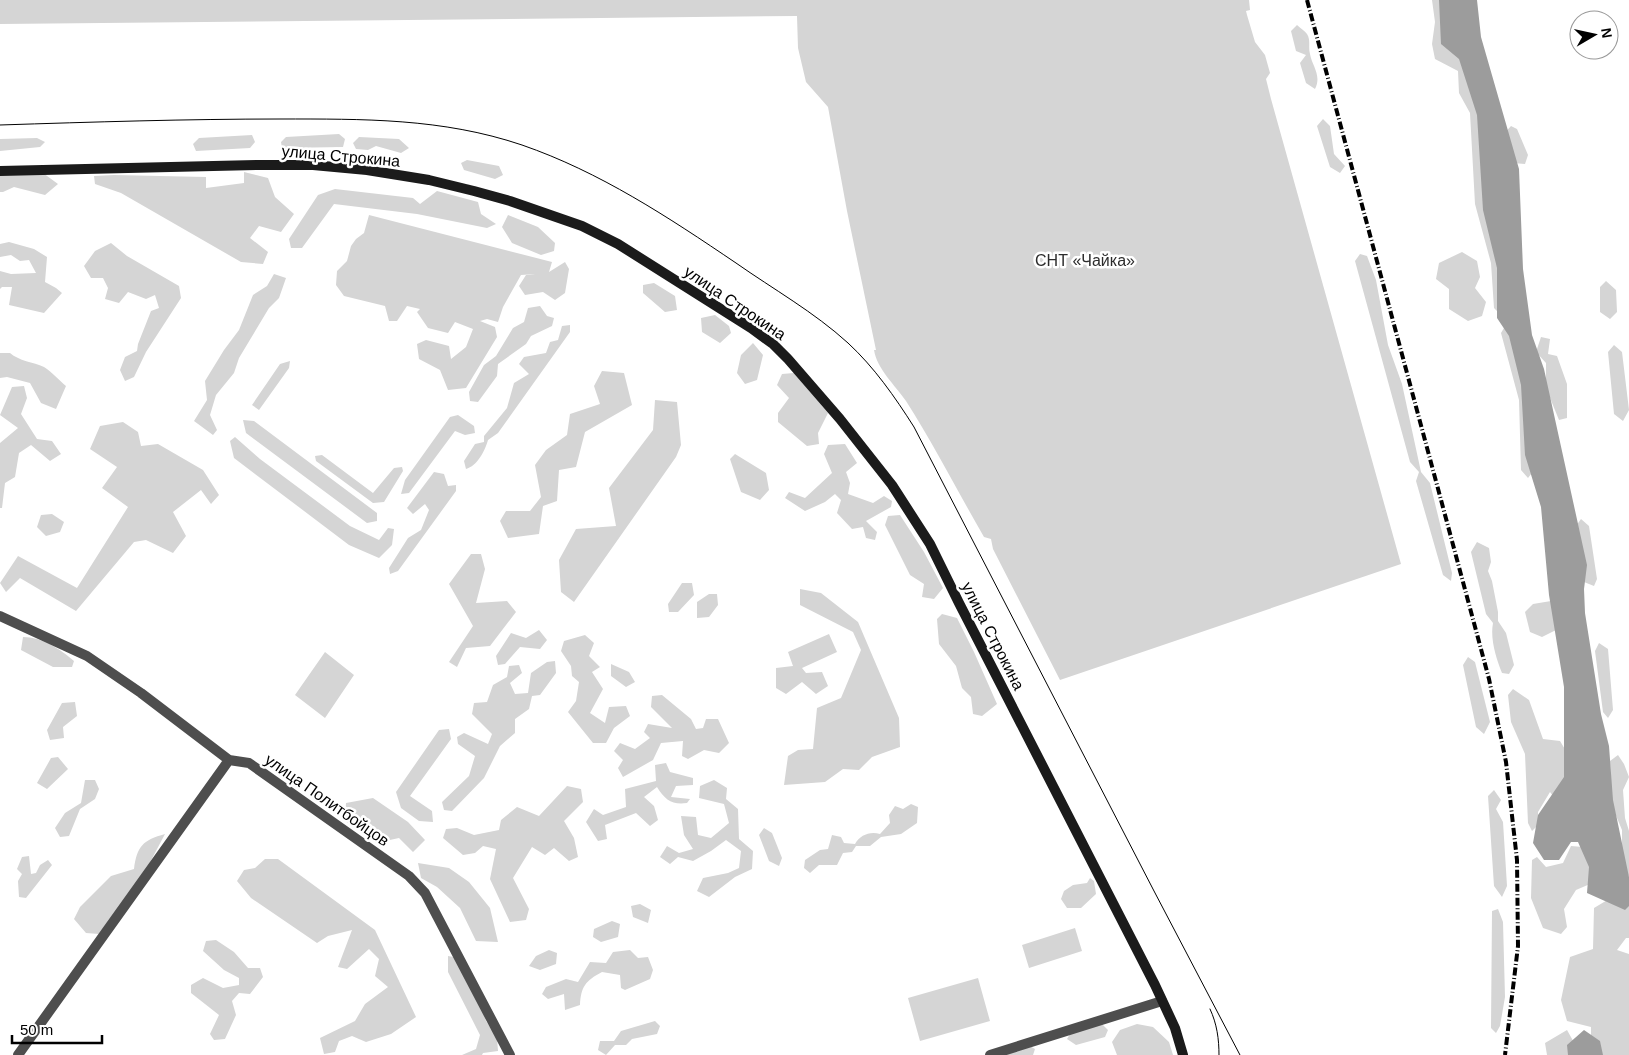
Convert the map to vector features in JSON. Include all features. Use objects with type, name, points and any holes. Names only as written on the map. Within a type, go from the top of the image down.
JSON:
[{"type":"street","name":"улица Строкина","points":[[0,171],[314,165],[368,170],[429,180],[510,201],[582,226],[618,244],[751,328],[773,344],[840,420],[892,485],[930,544],[958,603],[1042,763],[1162,1001],[1178,1036],[1183,1055]]},
{"type":"street","name":"улица Политбойцов","points":[[0,616],[87,656],[141,693],[229,760],[249,763],[409,876],[425,893],[510,1055]]},
{"type":"street","points":[[18,1055],[229,760]]},
{"type":"street","points":[[990,1055],[1162,1001]]},
{"type":"green space","name":"СНТ «Чайка»","points":[[0,0],[1249,0],[1250,10],[1246,11],[1247,15],[1255,42],[1265,55],[1270,73],[1266,79],[1271,99],[1401,564],[1060,680],[993,549],[991,539],[984,537],[906,401],[883,370],[876,357],[828,107],[806,82],[798,48],[797,16],[0,24]]},
{"type":"green space","points":[[1432,0],[1445,0],[1487,111],[1501,267],[1500,314],[1494,308],[1491,263],[1475,204],[1470,113],[1459,93],[1458,71],[1435,59],[1432,44],[1435,22]]},
{"type":"green space","points":[[1297,25],[1306,33],[1309,39],[1310,54],[1317,75],[1315,89],[1306,83],[1300,63],[1306,55],[1296,51],[1291,31]]},
{"type":"green space","points":[[1323,119],[1330,126],[1334,154],[1345,166],[1340,173],[1330,167],[1317,126]]},
{"type":"green space","points":[[1511,126],[1517,129],[1528,155],[1525,164],[1513,163],[1502,136]]},
{"type":"green space","points":[[339,134],[345,139],[343,147],[282,148],[281,142],[286,137]]},
{"type":"green space","points":[[252,135],[255,142],[250,148],[196,151],[193,144],[199,138]]},
{"type":"green space","points":[[359,137],[399,139],[409,148],[401,153],[376,146],[368,150],[356,149],[353,143]]},
{"type":"green space","points":[[37,138],[45,142],[40,147],[0,151],[0,139]]},
{"type":"green space","points":[[467,160],[499,166],[503,175],[495,179],[464,170],[461,163]]},
{"type":"green space","points":[[244,172],[268,178],[275,197],[294,214],[281,232],[259,226],[250,238],[268,252],[263,264],[241,262],[121,193],[95,184],[94,176],[206,177],[206,188],[244,183]]},
{"type":"green space","points":[[43,173],[58,184],[45,195],[14,187],[0,192],[0,174]]},
{"type":"green space","points":[[335,189],[413,198],[420,204],[437,191],[478,202],[481,214],[496,224],[487,228],[417,214],[334,204],[302,248],[291,248],[289,239],[318,195]]},
{"type":"green space","points":[[369,215],[552,262],[549,272],[565,262],[569,269],[565,293],[555,300],[543,292],[525,295],[519,286],[526,275],[535,274],[521,275],[503,307],[498,322],[487,319],[480,321],[495,327],[497,337],[466,388],[448,390],[440,370],[419,359],[417,344],[426,340],[449,346],[451,359],[466,347],[473,329],[455,322],[448,333],[428,328],[417,312],[420,309],[407,306],[397,321],[389,321],[385,306],[344,296],[336,285],[337,271],[347,261],[351,246],[364,233]]},
{"type":"green space","points":[[508,215],[538,227],[555,243],[554,251],[541,255],[512,243],[502,227]]},
{"type":"green space","points":[[9,242],[34,249],[47,257],[45,282],[62,293],[44,313],[9,305],[12,287],[2,287],[0,289],[0,271],[11,274],[36,273],[29,260],[20,261],[11,255],[0,257],[0,244]]},
{"type":"green space","points":[[111,243],[127,256],[179,286],[181,298],[146,352],[134,377],[125,381],[120,370],[125,357],[137,351],[151,311],[159,308],[155,295],[146,299],[128,292],[119,303],[105,299],[108,288],[103,278],[91,278],[84,266],[95,251]]},
{"type":"green space","points":[[1462,252],[1477,261],[1480,277],[1475,288],[1486,302],[1482,316],[1468,321],[1449,309],[1449,289],[1436,279],[1439,263]]},
{"type":"green space","points":[[1360,254],[1367,256],[1376,280],[1388,345],[1402,384],[1421,472],[1430,483],[1452,573],[1451,581],[1443,575],[1416,481],[1419,472],[1410,462],[1355,261]]},
{"type":"green space","points":[[274,274],[286,278],[279,298],[269,308],[239,358],[234,373],[216,395],[210,415],[217,430],[213,435],[194,421],[207,400],[205,381],[239,330],[253,295],[267,286]]},
{"type":"green space","points":[[1606,281],[1616,290],[1617,312],[1610,319],[1600,312],[1600,287]]},
{"type":"green space","points":[[654,283],[675,296],[677,310],[665,312],[643,293],[643,285]]},
{"type":"green space","points":[[540,306],[547,316],[554,318],[552,326],[531,336],[526,344],[498,364],[497,376],[478,402],[470,401],[469,392],[484,365],[496,356],[513,328],[524,322],[528,308]]},
{"type":"green space","points":[[715,315],[729,326],[731,333],[720,343],[702,332],[701,318]]},
{"type":"green space","points":[[1507,323],[1514,330],[1535,469],[1528,478],[1521,470],[1519,400],[1501,333]]},
{"type":"green space","points":[[570,325],[570,332],[498,433],[488,440],[483,453],[474,465],[466,469],[464,461],[475,444],[484,442],[484,436],[507,408],[514,383],[529,374],[519,364],[524,357],[546,353],[550,342],[558,340],[562,326]]},
{"type":"green space","points":[[1541,337],[1550,339],[1548,354],[1557,356],[1567,384],[1567,418],[1559,420],[1546,388],[1546,363],[1536,352]]},
{"type":"green space","points":[[753,343],[763,355],[757,380],[745,384],[737,373],[741,355]]},
{"type":"green space","points":[[1614,345],[1622,352],[1629,410],[1623,421],[1614,414],[1608,352]]},
{"type":"green space","points":[[0,353],[10,353],[22,360],[44,367],[66,386],[56,409],[41,403],[30,383],[7,377],[0,378]]},
{"type":"green space","points":[[290,361],[289,368],[259,410],[252,405],[280,364]]},
{"type":"green space","points":[[602,371],[624,373],[632,405],[585,432],[576,467],[559,470],[557,501],[543,506],[539,534],[508,538],[500,521],[506,511],[530,511],[541,497],[535,465],[546,450],[567,435],[570,414],[600,404],[594,386]]},
{"type":"green space","points":[[794,373],[828,413],[818,433],[819,444],[807,446],[778,422],[778,413],[789,398],[777,385],[782,374]]},
{"type":"green space","points":[[24,386],[27,398],[21,414],[37,439],[52,441],[61,454],[50,461],[31,445],[19,453],[15,477],[5,483],[2,508],[0,508],[0,443],[18,428],[0,415],[12,387]]},
{"type":"green space","points":[[655,400],[677,402],[681,445],[676,457],[574,602],[561,592],[559,560],[576,529],[616,526],[609,488],[653,430]]},
{"type":"green space","points":[[458,415],[474,426],[475,433],[465,435],[455,431],[409,493],[401,494],[405,480],[450,417]]},
{"type":"green space","points":[[243,420],[254,421],[377,513],[377,521],[367,523],[246,433]]},
{"type":"green space","points":[[123,422],[138,432],[141,446],[158,444],[203,470],[219,495],[211,504],[201,490],[173,512],[186,536],[173,553],[146,540],[134,542],[76,611],[20,578],[6,592],[0,583],[18,556],[77,588],[128,507],[102,488],[117,467],[90,449],[100,426]]},
{"type":"green space","points":[[235,437],[260,459],[350,526],[379,540],[388,528],[394,529],[392,545],[379,558],[349,545],[234,458],[230,441]]},
{"type":"green space","points":[[845,444],[857,463],[846,472],[850,483],[848,494],[873,503],[884,496],[892,501],[891,507],[866,521],[877,532],[875,540],[866,538],[863,527],[852,529],[837,513],[841,500],[835,494],[825,502],[805,511],[785,498],[789,492],[805,498],[832,473],[824,454],[828,445]]},
{"type":"green space","points":[[735,454],[766,473],[769,490],[760,500],[741,492],[730,459]]},
{"type":"green space","points":[[322,455],[373,493],[394,468],[402,467],[403,471],[384,502],[373,503],[316,461],[315,456]]},
{"type":"green space","points":[[434,472],[444,474],[448,486],[456,485],[456,491],[398,571],[390,574],[389,568],[408,538],[421,530],[429,510],[425,504],[413,514],[407,508]]},
{"type":"green space","points":[[52,514],[64,522],[60,532],[46,536],[37,527],[41,515]]},
{"type":"green space","points":[[900,515],[924,552],[943,588],[934,599],[922,597],[924,584],[910,575],[885,525],[888,516]]},
{"type":"green space","points":[[1581,519],[1589,526],[1597,579],[1594,586],[1584,582],[1576,526]]},
{"type":"green space","points":[[1477,542],[1489,548],[1491,562],[1488,571],[1492,581],[1498,621],[1506,633],[1514,665],[1509,674],[1502,673],[1494,648],[1493,623],[1486,614],[1471,552]]},
{"type":"green space","points":[[471,554],[481,554],[485,569],[476,603],[507,601],[516,612],[490,646],[466,648],[457,667],[449,662],[473,626],[449,584]]},
{"type":"green space","points":[[682,583],[692,583],[694,595],[678,612],[669,612],[668,604]]},
{"type":"green space","points":[[800,589],[821,593],[858,622],[899,718],[900,747],[872,757],[859,770],[843,769],[825,782],[784,785],[788,756],[798,750],[813,749],[817,708],[841,698],[861,650],[853,632],[800,605]]},
{"type":"green space","points":[[709,594],[717,594],[718,605],[709,617],[697,618],[697,602]]},
{"type":"green space","points":[[1551,601],[1556,630],[1542,637],[1530,632],[1525,612],[1533,604]]},
{"type":"green space","points":[[942,614],[957,618],[997,704],[982,716],[973,714],[971,697],[962,688],[956,666],[939,644],[937,619]]},
{"type":"green space","points":[[539,630],[547,640],[540,649],[520,647],[505,664],[498,665],[496,656],[511,633],[526,638]]},
{"type":"green space","points":[[829,634],[837,652],[802,668],[806,673],[822,672],[828,686],[816,694],[802,682],[786,694],[776,688],[776,668],[793,666],[788,652]]},
{"type":"green space","points":[[585,635],[594,643],[589,656],[600,667],[592,672],[603,689],[590,713],[605,723],[609,707],[626,706],[630,716],[614,728],[606,743],[593,743],[568,712],[576,701],[579,682],[572,676],[571,666],[561,651],[564,641]]},
{"type":"green space","points":[[23,637],[44,641],[57,648],[74,661],[72,667],[53,667],[21,650]]},
{"type":"green space","points":[[1599,643],[1608,649],[1613,710],[1608,718],[1603,712],[1595,651]]},
{"type":"green space","points":[[325,652],[354,675],[325,718],[295,695]]},
{"type":"green space","points":[[1468,657],[1475,662],[1490,722],[1484,734],[1476,727],[1463,665]]},
{"type":"green space","points":[[555,661],[556,673],[540,695],[532,696],[529,709],[515,719],[515,733],[500,746],[484,778],[452,811],[444,810],[442,802],[469,776],[475,756],[458,744],[457,737],[464,733],[488,744],[492,734],[472,714],[474,703],[487,702],[493,685],[507,677],[509,666],[519,665],[522,673],[510,683],[515,694],[528,693],[531,673],[547,662]]},
{"type":"green space","points":[[611,664],[629,672],[635,682],[626,687],[611,676]]},
{"type":"green space","points":[[1513,689],[1529,700],[1543,739],[1560,741],[1569,756],[1571,792],[1557,801],[1550,792],[1538,812],[1538,825],[1532,831],[1528,823],[1525,754],[1511,722],[1508,695]]},
{"type":"green space","points":[[662,695],[691,719],[696,729],[703,728],[706,719],[718,719],[729,743],[719,753],[704,750],[688,759],[682,756],[683,741],[661,743],[653,760],[623,777],[618,768],[623,760],[614,751],[620,743],[635,749],[650,738],[644,732],[648,724],[672,728],[651,707],[652,696]]},
{"type":"green space","points":[[75,702],[77,716],[63,727],[64,738],[50,740],[47,730],[62,703]]},
{"type":"green space","points":[[449,729],[451,739],[410,796],[432,811],[433,822],[419,821],[401,808],[396,792],[439,730]]},
{"type":"green space","points":[[1618,755],[1629,777],[1623,790],[1625,818],[1629,831],[1629,876],[1625,874],[1622,859],[1622,830],[1612,806],[1610,761]]},
{"type":"green space","points":[[58,757],[68,769],[47,789],[37,783],[51,758]]},
{"type":"green space","points":[[666,763],[670,772],[693,778],[693,785],[676,786],[671,797],[690,799],[687,803],[669,801],[657,787],[644,797],[654,806],[658,820],[650,826],[636,813],[605,825],[607,839],[598,841],[586,822],[594,809],[603,815],[626,807],[625,789],[656,781],[655,765]]},
{"type":"green space","points":[[85,780],[95,780],[99,789],[95,799],[80,809],[69,836],[60,837],[55,828],[65,813],[81,803]]},
{"type":"green space","points":[[714,780],[727,788],[726,799],[738,809],[739,839],[753,851],[752,869],[735,877],[709,897],[697,891],[703,878],[728,873],[739,868],[741,851],[726,840],[693,861],[678,857],[670,864],[660,857],[667,846],[679,853],[693,849],[684,835],[681,816],[696,817],[698,835],[711,838],[729,823],[724,804],[699,798],[700,786]]},
{"type":"green space","points":[[567,786],[581,789],[583,802],[564,821],[574,838],[578,857],[569,861],[554,848],[545,855],[532,847],[513,878],[529,909],[526,920],[510,922],[490,879],[496,849],[483,846],[475,853],[463,855],[443,838],[446,829],[457,828],[474,835],[499,830],[501,820],[517,807],[539,816]]},
{"type":"green space","points":[[1494,790],[1501,800],[1496,809],[1503,822],[1507,886],[1502,897],[1494,886],[1488,796]]},
{"type":"green space","points":[[373,798],[408,822],[425,840],[413,852],[399,838],[376,843],[345,821],[346,803]]},
{"type":"green space","points":[[911,804],[918,807],[917,823],[901,834],[881,837],[870,846],[856,846],[852,852],[843,853],[837,865],[819,865],[810,873],[804,868],[805,860],[820,850],[828,849],[832,835],[841,837],[844,843],[855,844],[866,834],[880,834],[890,823],[889,815],[895,806],[903,809]]},
{"type":"green space","points":[[764,828],[772,833],[782,858],[779,866],[769,861],[759,835]]},
{"type":"green space","points":[[165,834],[147,868],[99,934],[86,933],[74,919],[80,907],[111,876],[134,869],[139,849],[142,845],[151,839]]},
{"type":"green space","points":[[1571,846],[1583,847],[1591,865],[1590,884],[1576,890],[1564,909],[1567,927],[1561,934],[1543,928],[1531,898],[1532,860],[1537,857],[1546,867],[1563,863]]},
{"type":"green space","points":[[29,856],[31,874],[36,873],[40,865],[48,860],[52,865],[26,898],[19,897],[18,881],[22,874],[17,869],[22,857]]},
{"type":"green space","points":[[265,859],[278,859],[375,930],[416,1017],[391,1034],[366,1042],[352,1036],[339,1041],[335,1052],[324,1054],[320,1038],[355,1021],[365,1004],[388,987],[375,976],[379,959],[369,949],[347,969],[338,967],[352,930],[328,936],[317,943],[251,898],[237,881],[244,870],[255,868]]},
{"type":"green space","points":[[418,863],[449,868],[469,882],[490,908],[498,942],[476,941],[460,908],[437,887],[421,878]]},
{"type":"green space","points":[[1090,878],[1094,881],[1096,894],[1081,908],[1067,908],[1061,899],[1064,891],[1073,885],[1087,883]]},
{"type":"green space","points":[[1629,895],[1629,938],[1626,938],[1617,950],[1629,954],[1629,1055],[1591,1055],[1591,1027],[1567,1021],[1561,1000],[1570,957],[1593,949],[1594,908],[1609,899]]},
{"type":"green space","points":[[640,904],[651,910],[648,923],[633,917],[631,906]]},
{"type":"green space","points":[[1498,909],[1503,922],[1505,997],[1500,1026],[1496,1033],[1491,1028],[1492,911]]},
{"type":"green space","points":[[612,921],[620,924],[618,937],[601,942],[593,937],[594,929]]},
{"type":"green space","points":[[1075,928],[1082,951],[1029,968],[1022,945]]},
{"type":"green space","points":[[216,940],[234,952],[248,968],[260,968],[263,977],[250,994],[239,993],[232,1001],[236,1015],[225,1039],[214,1040],[210,1034],[219,1015],[191,993],[191,985],[203,978],[223,988],[239,985],[239,978],[224,970],[203,951],[206,941]]},
{"type":"green space","points":[[549,950],[557,953],[556,964],[540,970],[529,966],[536,956]]},
{"type":"green space","points":[[630,950],[638,958],[648,957],[653,970],[650,979],[625,990],[621,988],[620,975],[602,972],[585,985],[581,994],[580,1005],[565,1010],[564,994],[548,999],[542,994],[546,987],[566,979],[578,982],[590,962],[606,963],[613,952]]},
{"type":"green space","points":[[448,956],[465,959],[486,1021],[497,1038],[498,1051],[483,1053],[482,1055],[462,1055],[476,1049],[480,1035],[448,972]]},
{"type":"green space","points":[[978,978],[990,1021],[920,1041],[908,998]]},
{"type":"green space","points":[[655,1021],[660,1026],[657,1034],[632,1039],[626,1045],[615,1045],[606,1055],[598,1050],[600,1041],[614,1041],[621,1031]]},
{"type":"green space","points":[[1102,1024],[1108,1030],[1105,1037],[1076,1045],[1067,1039],[1070,1034]]},
{"type":"green space","points":[[1137,1024],[1153,1027],[1169,1042],[1173,1055],[1117,1055],[1112,1042],[1120,1030]]},
{"type":"green space","points":[[1567,1030],[1581,1055],[1547,1055],[1545,1043]]},
{"type":"green space","points":[[1028,1045],[1035,1049],[1033,1055],[1003,1055]]},
{"type":"shaded area","points":[[1439,0],[1477,0],[1481,37],[1519,169],[1523,269],[1532,335],[1544,369],[1587,565],[1584,589],[1585,613],[1601,714],[1609,746],[1613,800],[1629,877],[1629,906],[1625,910],[1587,893],[1589,867],[1578,842],[1571,842],[1559,860],[1544,860],[1533,843],[1538,815],[1564,777],[1564,687],[1549,595],[1541,507],[1525,455],[1521,385],[1509,336],[1497,318],[1497,268],[1483,210],[1477,115],[1459,59],[1441,44]]},
{"type":"shaded area","points":[[1584,1030],[1600,1041],[1603,1055],[1568,1055],[1567,1045]]},
{"type":"tram line","points":[[0,125],[342,119],[432,125],[492,136],[522,145],[579,168],[633,197],[821,321],[848,343],[867,362],[892,394],[914,427],[1240,1055]]},
{"type":"tram line","points":[[1210,1009],[1217,1032],[1219,1055]]},
{"type":"railway","points":[[1307,0],[1489,679],[1506,762],[1517,860],[1518,946],[1505,1055]]}]
